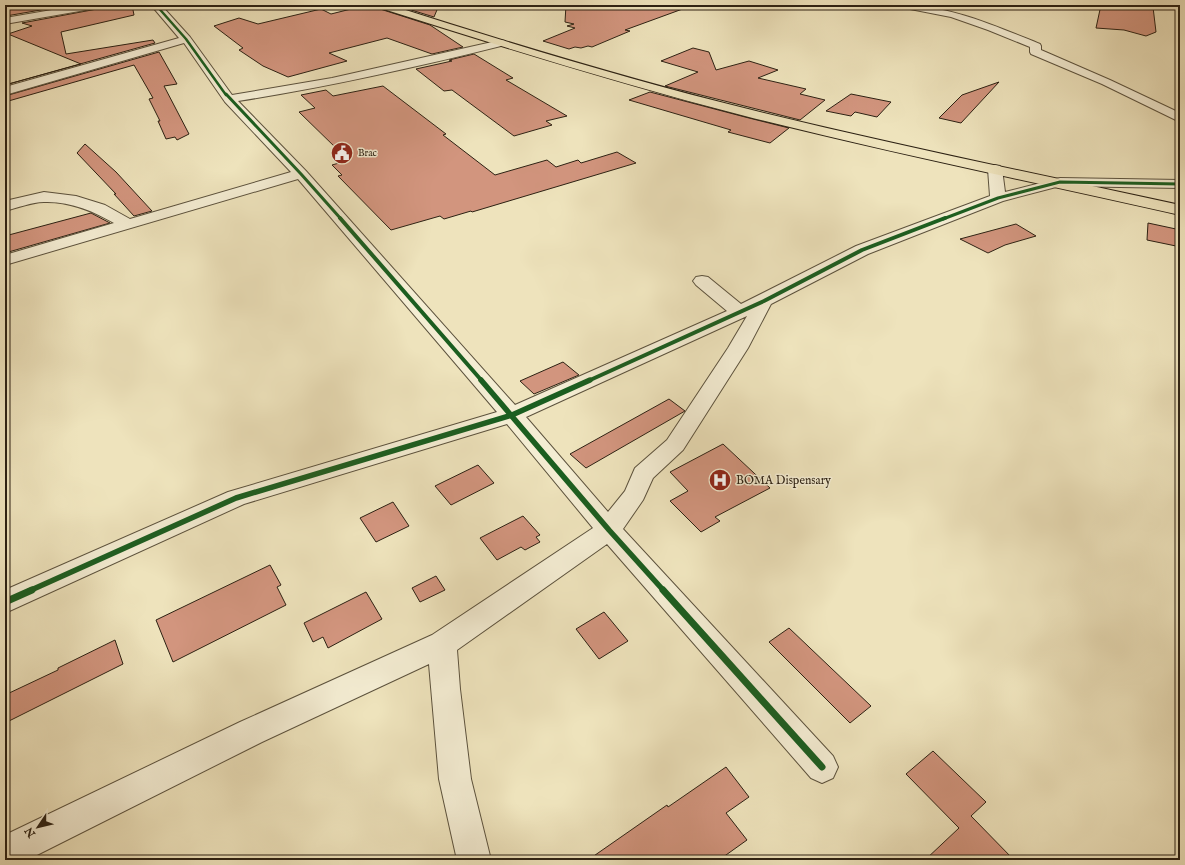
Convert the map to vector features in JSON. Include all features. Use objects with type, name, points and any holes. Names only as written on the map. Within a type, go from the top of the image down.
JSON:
[{"type":"main road","points":[[380,5],[501,43],[691,98],[812,128],[994,169],[1060,182],[1180,210]]},
{"type":"street","points":[[5,21],[97,5]]},
{"type":"street","points":[[156,5],[186,39],[229,99],[301,174],[512,415],[609,530],[822,767]]},
{"type":"street","points":[[905,5],[953,15],[992,28],[1036,46],[1035,52],[1106,82],[1180,118]]},
{"type":"street","points":[[5,91],[186,39]]},
{"type":"street","points":[[229,99],[274,93],[343,79],[501,43]]},
{"type":"street","points":[[994,169],[998,198]]},
{"type":"street","points":[[5,260],[301,174]]},
{"type":"street","points":[[5,602],[236,498],[512,415],[764,301],[862,250],[998,198],[1060,182],[1180,184]]},
{"type":"street","points":[[5,206],[44,197],[76,201],[100,208],[127,224]]},
{"type":"street","points":[[702,281],[739,312]]},
{"type":"street","points":[[5,853],[251,732],[442,644],[609,530],[635,494],[643,474],[674,445],[738,348],[764,301]]},
{"type":"street","points":[[442,644],[445,689],[455,779],[474,860]]},
{"type":"building","points":[[5,5],[56,5],[58,7],[6,16]]},
{"type":"building","points":[[112,5],[132,5],[134,15],[61,32],[66,54],[153,40],[155,43],[81,64],[8,34],[32,26],[22,23]]},
{"type":"building","points":[[367,5],[374,5],[377,8],[430,25],[463,47],[432,54],[387,38],[329,53],[347,61],[288,77],[263,66],[239,50],[243,48],[214,26],[239,18],[258,24],[321,9],[331,14]]},
{"type":"building","points":[[395,5],[439,5],[434,17]]},
{"type":"building","points":[[566,5],[688,5],[688,7],[625,30],[630,31],[592,47],[575,47],[569,49],[543,41],[575,28],[567,26],[574,24],[565,22]]},
{"type":"building","points":[[1101,5],[1132,8],[1132,5],[1149,5],[1149,7],[1153,7],[1156,32],[1146,36],[1124,30],[1096,28]]},
{"type":"building","points":[[693,48],[709,52],[716,70],[749,61],[778,70],[758,78],[806,89],[800,94],[825,100],[800,120],[665,86],[698,72],[661,61]]},
{"type":"building","points":[[159,52],[177,84],[164,86],[189,134],[177,140],[175,137],[166,139],[158,121],[160,121],[149,99],[153,98],[134,65],[5,102],[5,96]]},
{"type":"building","points":[[474,54],[513,78],[506,80],[567,116],[546,121],[552,125],[514,136],[452,90],[444,91],[416,69],[452,61],[449,60]]},
{"type":"building","points":[[999,82],[961,123],[939,118],[962,95]]},
{"type":"building","points":[[383,86],[446,134],[443,135],[495,175],[547,160],[556,167],[578,160],[581,163],[617,152],[636,163],[472,212],[471,211],[444,219],[440,216],[391,230],[338,176],[342,175],[332,165],[346,161],[334,150],[337,149],[299,112],[315,108],[301,95],[326,90],[333,96]]},
{"type":"building","points":[[650,92],[789,128],[770,143],[728,132],[731,130],[629,100]]},
{"type":"building","points":[[851,94],[891,102],[877,117],[855,112],[851,116],[826,111]]},
{"type":"building","points":[[85,144],[116,172],[152,211],[134,216],[114,194],[116,194],[77,153]]},
{"type":"building","points":[[91,213],[110,223],[5,253],[5,236]]},
{"type":"building","points":[[1148,223],[1176,229],[1176,246],[1147,240]]},
{"type":"building","points":[[1016,224],[1036,236],[1005,245],[988,253],[960,239]]},
{"type":"building","points":[[563,362],[579,375],[534,394],[520,381]]},
{"type":"building","points":[[669,399],[685,411],[586,468],[570,454]]},
{"type":"building","name":"BOMA Dispensary","points":[[723,444],[770,488],[715,517],[720,521],[701,532],[670,501],[688,491],[670,472]]},
{"type":"building","points":[[478,465],[494,483],[451,505],[435,486]]},
{"type":"building","points":[[393,502],[409,526],[376,542],[360,518]]},
{"type":"building","points":[[523,516],[540,535],[536,537],[540,542],[525,550],[521,547],[497,560],[480,538]]},
{"type":"building","points":[[270,565],[281,585],[277,587],[286,605],[173,662],[156,620]]},
{"type":"building","points":[[436,576],[445,590],[420,602],[412,588]]},
{"type":"building","points":[[366,592],[382,619],[328,648],[323,637],[313,642],[304,623]]},
{"type":"building","points":[[604,612],[628,641],[599,659],[576,629]]},
{"type":"building","points":[[789,628],[871,706],[850,723],[769,642]]},
{"type":"building","points":[[115,640],[123,664],[5,723],[5,695],[58,670],[58,668]]},
{"type":"building","points":[[933,751],[986,802],[971,816],[1014,860],[925,860],[959,828],[906,774]]},
{"type":"building","points":[[726,767],[749,797],[726,813],[747,840],[719,860],[588,860],[667,805],[668,807]]},
{"type":"cycle path","points":[[156,5],[186,39],[229,99],[301,174],[512,415],[609,530],[822,767]]},
{"type":"cycle path","points":[[5,602],[236,498],[512,415],[764,301],[862,250],[998,198],[1060,182],[1180,184]]},
{"type":"place","name":"Brac","points":[[342,153]]},
{"type":"place","name":"BOMA Dispensary","points":[[720,480]]}]
